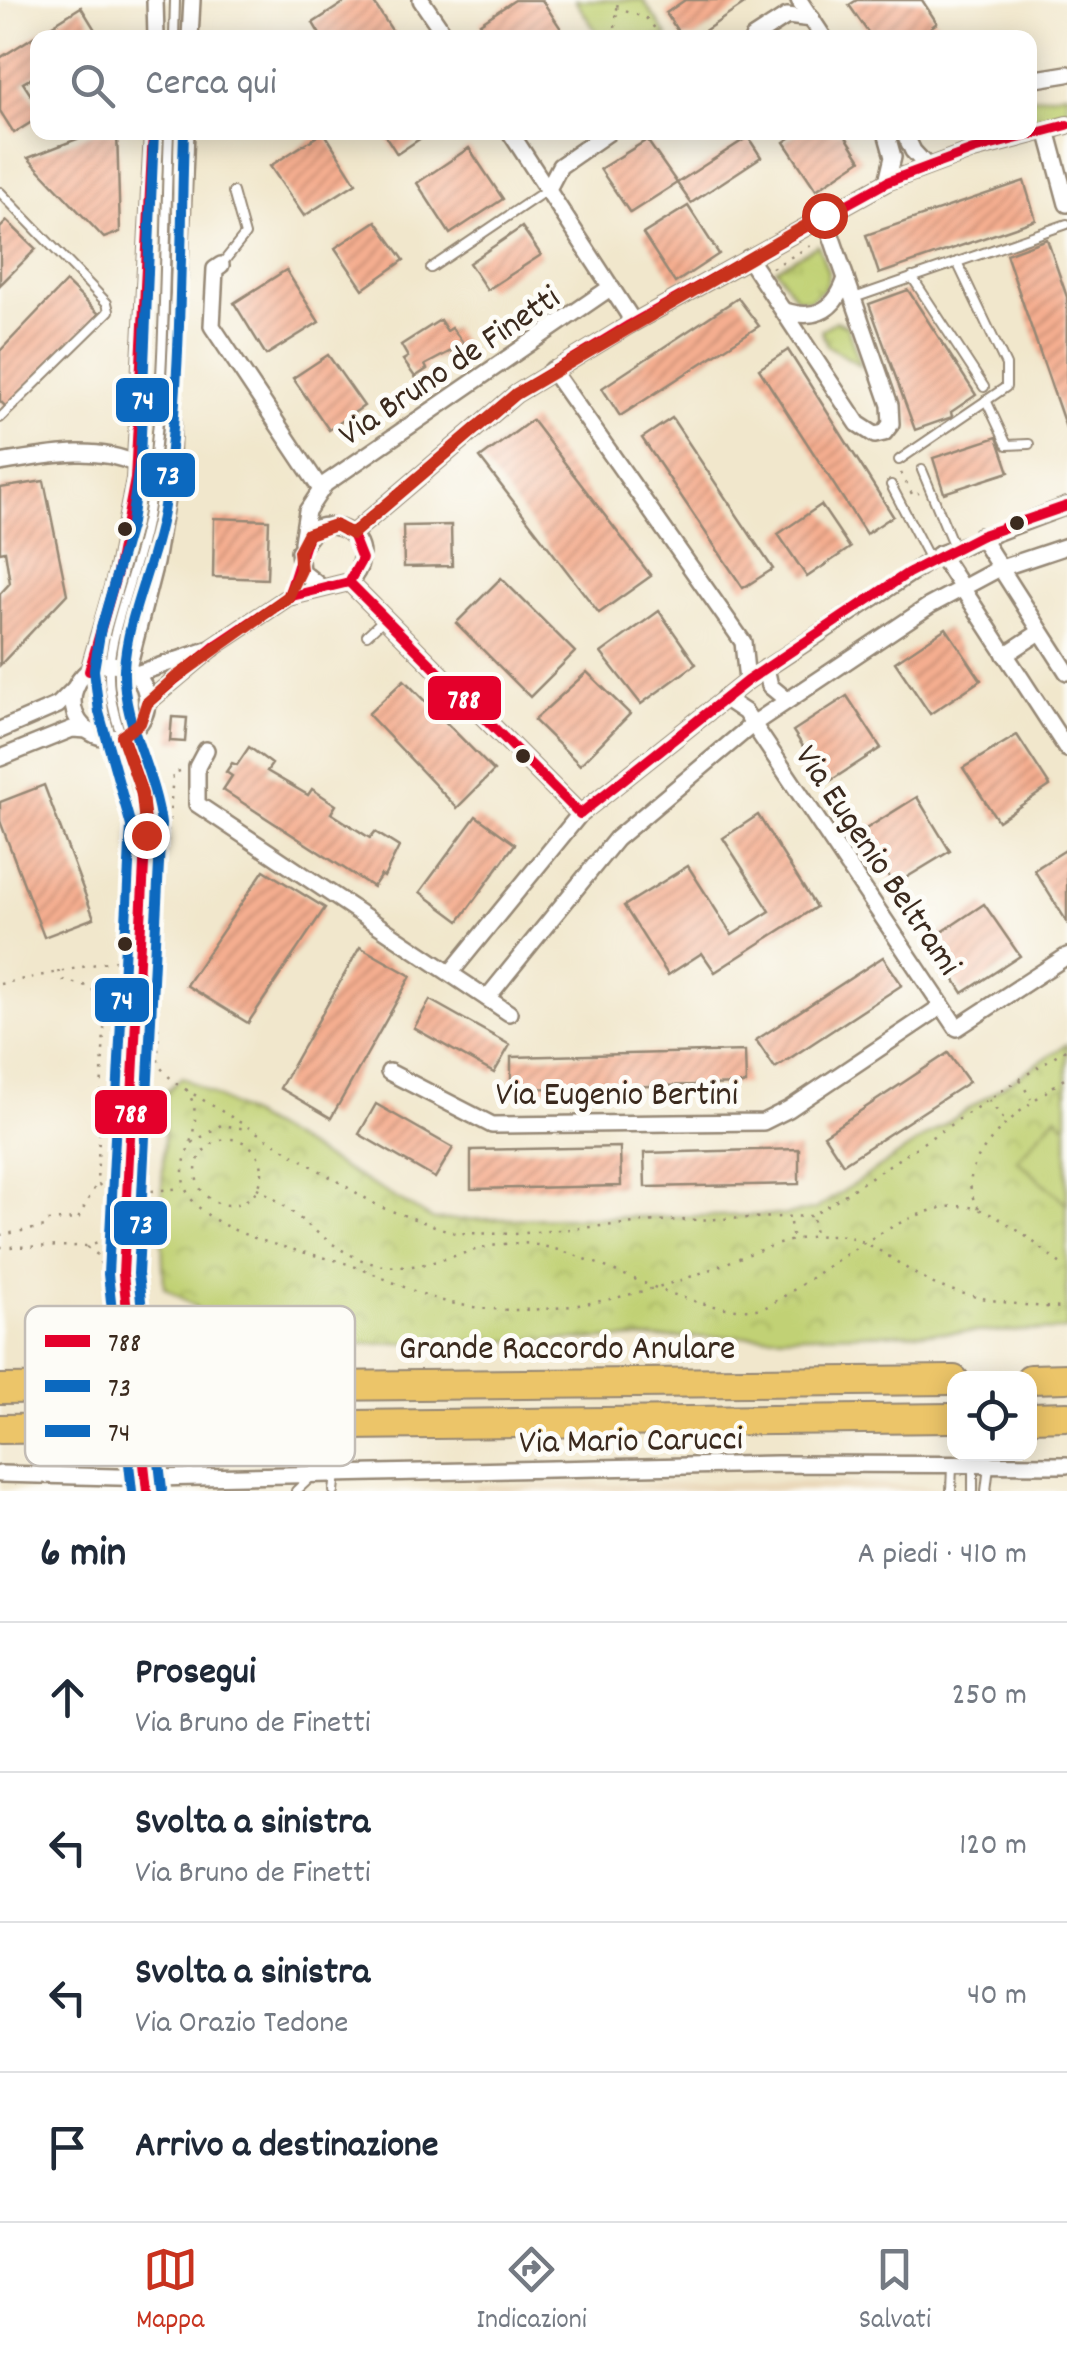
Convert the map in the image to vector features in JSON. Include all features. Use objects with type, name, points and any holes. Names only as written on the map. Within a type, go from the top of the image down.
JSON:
[{"type":"highway","points":[[1037,1378],[1067,1378]]},
{"type":"highway","name":"Grande Raccordo Anulare","points":[[355,1386],[947,1380]]},
{"type":"highway","name":"Grande Raccordo Anulare","points":[[0,1389],[25,1389]]},
{"type":"highway","points":[[1037,1417],[1067,1416]]},
{"type":"highway","points":[[355,1425],[947,1418]]},
{"type":"highway","points":[[0,1429],[25,1429]]},
{"type":"street","points":[[155,0],[156,30]]},
{"type":"street","points":[[190,30],[192,0]]},
{"type":"street","points":[[421,0],[438,30]]},
{"type":"street","points":[[800,0],[819,30]]},
{"type":"street","points":[[766,30],[787,16],[812,19]]},
{"type":"street","points":[[1037,79],[1067,74]]},
{"type":"street","name":"Via Bruno de Finetti","points":[[1037,133],[1067,125]]},
{"type":"street","points":[[1047,130],[1067,204]]},
{"type":"street","points":[[0,730],[58,705],[89,671],[121,556],[136,464],[153,140]]},
{"type":"street","points":[[147,703],[132,671],[156,563],[170,475],[186,140]]},
{"type":"street","points":[[515,140],[629,315],[629,325]]},
{"type":"street","points":[[548,189],[560,166],[597,140]]},
{"type":"street","points":[[886,182],[893,158],[888,140]]},
{"type":"street","points":[[908,140],[927,166]]},
{"type":"street","name":"Via Bruno de Finetti","points":[[352,534],[477,424],[552,370],[886,182],[1014,140]]},
{"type":"street","points":[[748,258],[858,424],[880,434],[890,428],[892,412],[824,215]]},
{"type":"street","name":"Via Bruno de Finetti","points":[[220,265],[214,269],[212,326],[320,488]]},
{"type":"street","points":[[785,311],[806,316],[824,312],[836,300],[846,278]]},
{"type":"street","name":"Via Bruno de Finetti","points":[[288,597],[301,570],[305,517],[320,488],[610,288]]},
{"type":"street","points":[[552,370],[743,642],[746,681]]},
{"type":"street","points":[[0,463],[110,454],[136,464]]},
{"type":"street","points":[[452,972],[580,814],[746,681],[941,554],[1067,506]]},
{"type":"street","points":[[302,542],[325,525],[352,534],[362,559],[349,582]]},
{"type":"street","points":[[980,536],[1067,672]]},
{"type":"street","points":[[487,998],[616,839],[753,724],[960,588],[998,569],[1067,546]]},
{"type":"street","points":[[941,554],[1067,748]]},
{"type":"street","points":[[301,570],[321,587]]},
{"type":"street","points":[[0,758],[72,729],[88,730],[102,737],[122,736],[140,723],[147,703],[213,648],[288,597],[349,582]]},
{"type":"street","points":[[349,582],[580,814]]},
{"type":"street","points":[[1006,655],[1040,632]]},
{"type":"street","points":[[89,671],[109,664],[132,671],[213,648]]},
{"type":"street","points":[[766,668],[770,686],[787,700]]},
{"type":"street","points":[[76,686],[74,710],[88,730]]},
{"type":"street","name":"Via Eugenio Beltrami","points":[[724,698],[743,709],[957,1028],[1067,956]]},
{"type":"street","points":[[206,750],[197,768],[197,804],[509,1013]]},
{"type":"street","name":"Via Eugenio Bertini","points":[[389,1072],[492,1125],[763,1122],[789,1109],[942,1006]]},
{"type":"street","name":"Via Mario Carucci","points":[[0,1474],[216,1484],[314,1474],[335,1482],[981,1462],[1067,1465]]},
{"type":"lane","points":[[174,30],[175,0]]},
{"type":"lane","points":[[125,1306],[146,824],[140,786],[112,706],[109,664],[140,554],[152,485],[169,140]]},
{"type":"lane","points":[[431,268],[548,189]]},
{"type":"lane","points":[[0,192],[107,304],[109,311],[0,418]]},
{"type":"lane","points":[[220,265],[244,235],[233,192]]},
{"type":"lane","points":[[853,298],[1067,224]]},
{"type":"lane","points":[[899,460],[1006,387],[1006,365],[957,262]]},
{"type":"lane","points":[[912,278],[984,386]]},
{"type":"lane","points":[[986,400],[1007,445],[1029,444]]},
{"type":"lane","points":[[922,470],[941,554]]},
{"type":"lane","points":[[890,486],[941,554]]},
{"type":"lane","points":[[367,635],[384,619]]},
{"type":"lane","points":[[973,1491],[981,1462]]},
{"type":"lane","points":[[981,1462],[986,1491]]},
{"type":"lane","points":[[950,1491],[952,1463]]},
{"type":"lane","points":[[144,1466],[147,1491]]},
{"type":"lane","points":[[296,1491],[314,1474]]},
{"type":"path","points":[[615,30],[618,0]]},
{"type":"path","points":[[616,8],[646,18],[656,30]]},
{"type":"path","points":[[760,274],[831,233]]},
{"type":"path","points":[[904,478],[914,496]]},
{"type":"path","points":[[197,768],[172,773],[156,1058],[162,1073],[380,1207],[455,1232],[516,1234],[657,1220],[790,1220],[812,1216],[1067,1048]]},
{"type":"path","points":[[0,984],[116,960],[128,967]]},
{"type":"path","points":[[153,968],[161,969]]},
{"type":"path","points":[[0,1235],[45,1228],[47,1222],[78,1219],[97,1182],[106,1009],[90,987],[62,980],[58,972]]},
{"type":"path","points":[[980,1210],[972,1200],[977,1164],[1005,1122],[1067,1077]]},
{"type":"path","points":[[1019,1080],[1032,1100]]},
{"type":"path","points":[[185,1088],[195,1103],[198,1125],[182,1172],[184,1188],[205,1212],[258,1240],[358,1267],[454,1304],[560,1309],[660,1286],[793,1241],[835,1235],[866,1245],[903,1270],[941,1287],[1006,1301],[1067,1308]]},
{"type":"path","points":[[989,1100],[1005,1122]]},
{"type":"path","points":[[190,1146],[205,1131],[221,1125],[254,1131]]},
{"type":"path","points":[[246,1144],[254,1131]]},
{"type":"path","points":[[218,1140],[246,1144],[261,1163],[257,1188],[234,1204],[213,1201],[198,1185],[200,1156],[218,1140]]},
{"type":"path","points":[[190,1146],[200,1156]]},
{"type":"path","points":[[97,1182],[105,1192],[104,1215],[112,1218]]},
{"type":"path","points":[[138,1192],[184,1188]]},
{"type":"path","points":[[257,1188],[350,1254],[380,1266],[414,1266],[489,1245],[517,1242],[564,1252],[727,1308],[764,1308],[927,1212],[962,1206],[980,1210],[1024,1235],[1062,1265]]},
{"type":"path","points":[[0,1246],[86,1246],[110,1238],[114,1190],[118,1190]]},
{"type":"path","points":[[205,1212],[213,1201]]},
{"type":"path","points":[[812,1216],[816,1237]]},
{"type":"path","points":[[790,1220],[793,1241]]},
{"type":"path","points":[[86,1246],[99,1256],[107,1306]]},
{"type":"path","points":[[128,1466],[131,1491]]},
{"type":"shaded area","points":[[844,1482],[985,1491],[474,1491],[478,1485]]},
{"type":"green space","points":[[575,0],[643,0],[663,30],[595,30]]},
{"type":"green space","points":[[1067,93],[1067,112],[1037,120],[1037,97]]},
{"type":"green space","points":[[818,245],[828,272],[827,287],[810,300],[796,298],[776,269]]},
{"type":"green space","points":[[836,321],[847,326],[861,366],[827,345],[821,330]]},
{"type":"green space","points":[[1067,1044],[1067,1330],[355,1344],[355,1306],[194,1306],[164,1287],[161,1213],[166,1092],[182,1077],[434,1220],[787,1215],[816,1209]]},
{"type":"green space","points":[[1056,1116],[1067,1126],[1067,1204],[1017,1160]]},
{"type":"building","points":[[348,0],[372,0],[392,30],[317,30],[313,23]]},
{"type":"building","points":[[515,0],[542,0],[562,30],[485,30],[480,23]]},
{"type":"building","points":[[685,0],[739,0],[743,5],[706,30],[677,30],[666,13]]},
{"type":"building","points":[[857,0],[922,0],[937,23],[927,30],[866,30],[849,5]]},
{"type":"building","points":[[81,7],[95,30],[44,30]]},
{"type":"building","points":[[30,39],[30,79],[23,83],[30,94],[30,123],[14,133],[0,111],[0,58]]},
{"type":"building","points":[[74,140],[117,140],[120,232],[104,238],[28,158]]},
{"type":"building","points":[[311,140],[329,140],[356,183],[304,216],[270,166]]},
{"type":"building","points":[[388,140],[418,140],[397,154]]},
{"type":"building","points":[[647,140],[677,183],[630,213],[600,169]]},
{"type":"building","points":[[743,140],[750,140],[761,157],[691,203],[677,183]]},
{"type":"building","points":[[848,140],[861,160],[816,190],[784,142]]},
{"type":"building","points":[[469,148],[503,199],[450,234],[417,183]]},
{"type":"building","points":[[1024,181],[1036,220],[879,274],[866,235]]},
{"type":"building","points":[[688,206],[719,254],[675,283],[643,234]]},
{"type":"building","points":[[7,221],[36,249],[0,285],[0,228]]},
{"type":"building","points":[[376,221],[404,260],[363,289],[335,248]]},
{"type":"building","points":[[522,227],[541,255],[487,290],[469,263]]},
{"type":"building","points":[[1047,239],[1067,297],[1066,428],[1006,254]]},
{"type":"building","points":[[286,270],[319,322],[266,355],[234,303]]},
{"type":"building","points":[[66,282],[99,314],[8,409],[0,401],[0,351]]},
{"type":"building","points":[[908,290],[976,395],[951,412],[952,417],[915,430],[869,304]]},
{"type":"building","points":[[738,298],[759,326],[620,416],[602,388]]},
{"type":"building","points":[[440,320],[464,344],[425,365],[427,369],[415,377],[403,360],[408,357],[401,345]]},
{"type":"building","points":[[788,350],[893,516],[866,534],[759,369]]},
{"type":"building","points":[[328,355],[364,406],[329,430],[293,378]]},
{"type":"building","points":[[672,418],[773,569],[743,588],[642,438]]},
{"type":"building","points":[[532,420],[651,576],[599,613],[480,458]]},
{"type":"building","points":[[997,437],[1009,472],[944,493],[933,458]]},
{"type":"building","points":[[44,481],[67,594],[0,665],[0,594],[10,583],[5,551],[0,552],[0,488]]},
{"type":"building","points":[[821,505],[850,548],[807,577],[778,534]]},
{"type":"building","points":[[214,518],[269,520],[267,579],[213,577]]},
{"type":"building","points":[[451,525],[452,566],[404,567],[403,526]]},
{"type":"building","points":[[501,578],[575,652],[530,697],[456,623]]},
{"type":"building","points":[[659,611],[696,664],[641,704],[601,653]]},
{"type":"building","points":[[946,628],[981,680],[930,714],[895,662]]},
{"type":"building","points":[[587,672],[630,714],[580,765],[534,720]]},
{"type":"building","points":[[404,680],[494,771],[457,808],[368,714]]},
{"type":"building","points":[[847,696],[881,748],[827,783],[793,731]]},
{"type":"building","points":[[172,717],[187,718],[185,742],[170,741]]},
{"type":"building","points":[[1017,735],[1050,786],[998,821],[963,768]]},
{"type":"building","points":[[249,747],[272,764],[267,771],[308,795],[312,789],[336,805],[331,813],[370,838],[375,832],[399,847],[384,877],[381,875],[373,887],[223,790],[232,776],[226,772],[232,763],[237,765]]},
{"type":"building","points":[[44,785],[94,918],[44,937],[0,821],[0,802]]},
{"type":"building","points":[[917,797],[950,851],[894,885],[861,832]]},
{"type":"building","points":[[758,815],[816,907],[715,972],[702,953],[668,975],[624,906],[688,866],[732,935],[770,911],[723,838]]},
{"type":"building","points":[[476,816],[515,844],[459,921],[420,892]]},
{"type":"building","points":[[1067,849],[1067,922],[1034,870]]},
{"type":"building","points":[[264,870],[325,908],[248,1023],[186,985]]},
{"type":"building","points":[[984,904],[1020,956],[963,993],[930,940]]},
{"type":"building","points":[[360,947],[411,976],[331,1118],[280,1088]]},
{"type":"building","points":[[883,957],[902,985],[775,1068],[756,1040]]},
{"type":"building","points":[[430,1000],[510,1045],[494,1073],[414,1028]]},
{"type":"building","points":[[745,1051],[746,1084],[511,1089],[511,1057]]},
{"type":"building","points":[[948,1053],[969,1082],[843,1164],[824,1135]]},
{"type":"building","points":[[376,1104],[453,1148],[435,1178],[359,1134]]},
{"type":"building","points":[[620,1147],[621,1186],[471,1189],[471,1150]]},
{"type":"building","points":[[799,1149],[799,1184],[645,1187],[644,1153]]},
{"type":"transit line","name":"788","points":[[1037,133],[1067,125]]},
{"type":"transit line","name":"788","points":[[89,671],[117,573],[135,479],[153,140]]},
{"type":"transit line","name":"74","points":[[112,1306],[108,1274],[131,826],[99,712],[94,670],[101,628],[131,523],[140,458],[154,140]]},
{"type":"transit line","name":"73","points":[[142,1306],[138,1274],[161,824],[128,708],[124,669],[130,628],[160,527],[170,460],[184,140]]},
{"type":"transit line","name":"788","points":[[352,534],[516,394],[629,325],[887,182],[1011,140]]},
{"type":"transit line","name":"788","points":[[580,814],[747,681],[908,573],[980,536],[1067,506]]},
{"type":"transit line","name":"788","points":[[335,525],[352,534],[362,559],[349,582],[288,597],[308,534],[335,525]]},
{"type":"transit line","name":"788","points":[[349,582],[580,814]]},
{"type":"transit line","name":"788","points":[[147,703],[215,646],[288,597]]},
{"type":"transit line","name":"788","points":[[122,736],[140,786],[146,825],[123,1274],[127,1306]]},
{"type":"transit line","name":"74","points":[[129,1466],[132,1491]]},
{"type":"transit line","name":"788","points":[[144,1466],[147,1491]]},
{"type":"transit line","name":"73","points":[[159,1466],[162,1489]]},
{"type":"route","points":[[146,835],[145,805],[122,736],[140,723],[147,703],[175,678],[288,597],[301,570],[299,551],[308,534],[325,525],[335,525],[352,534],[516,394],[824,215]]}]
